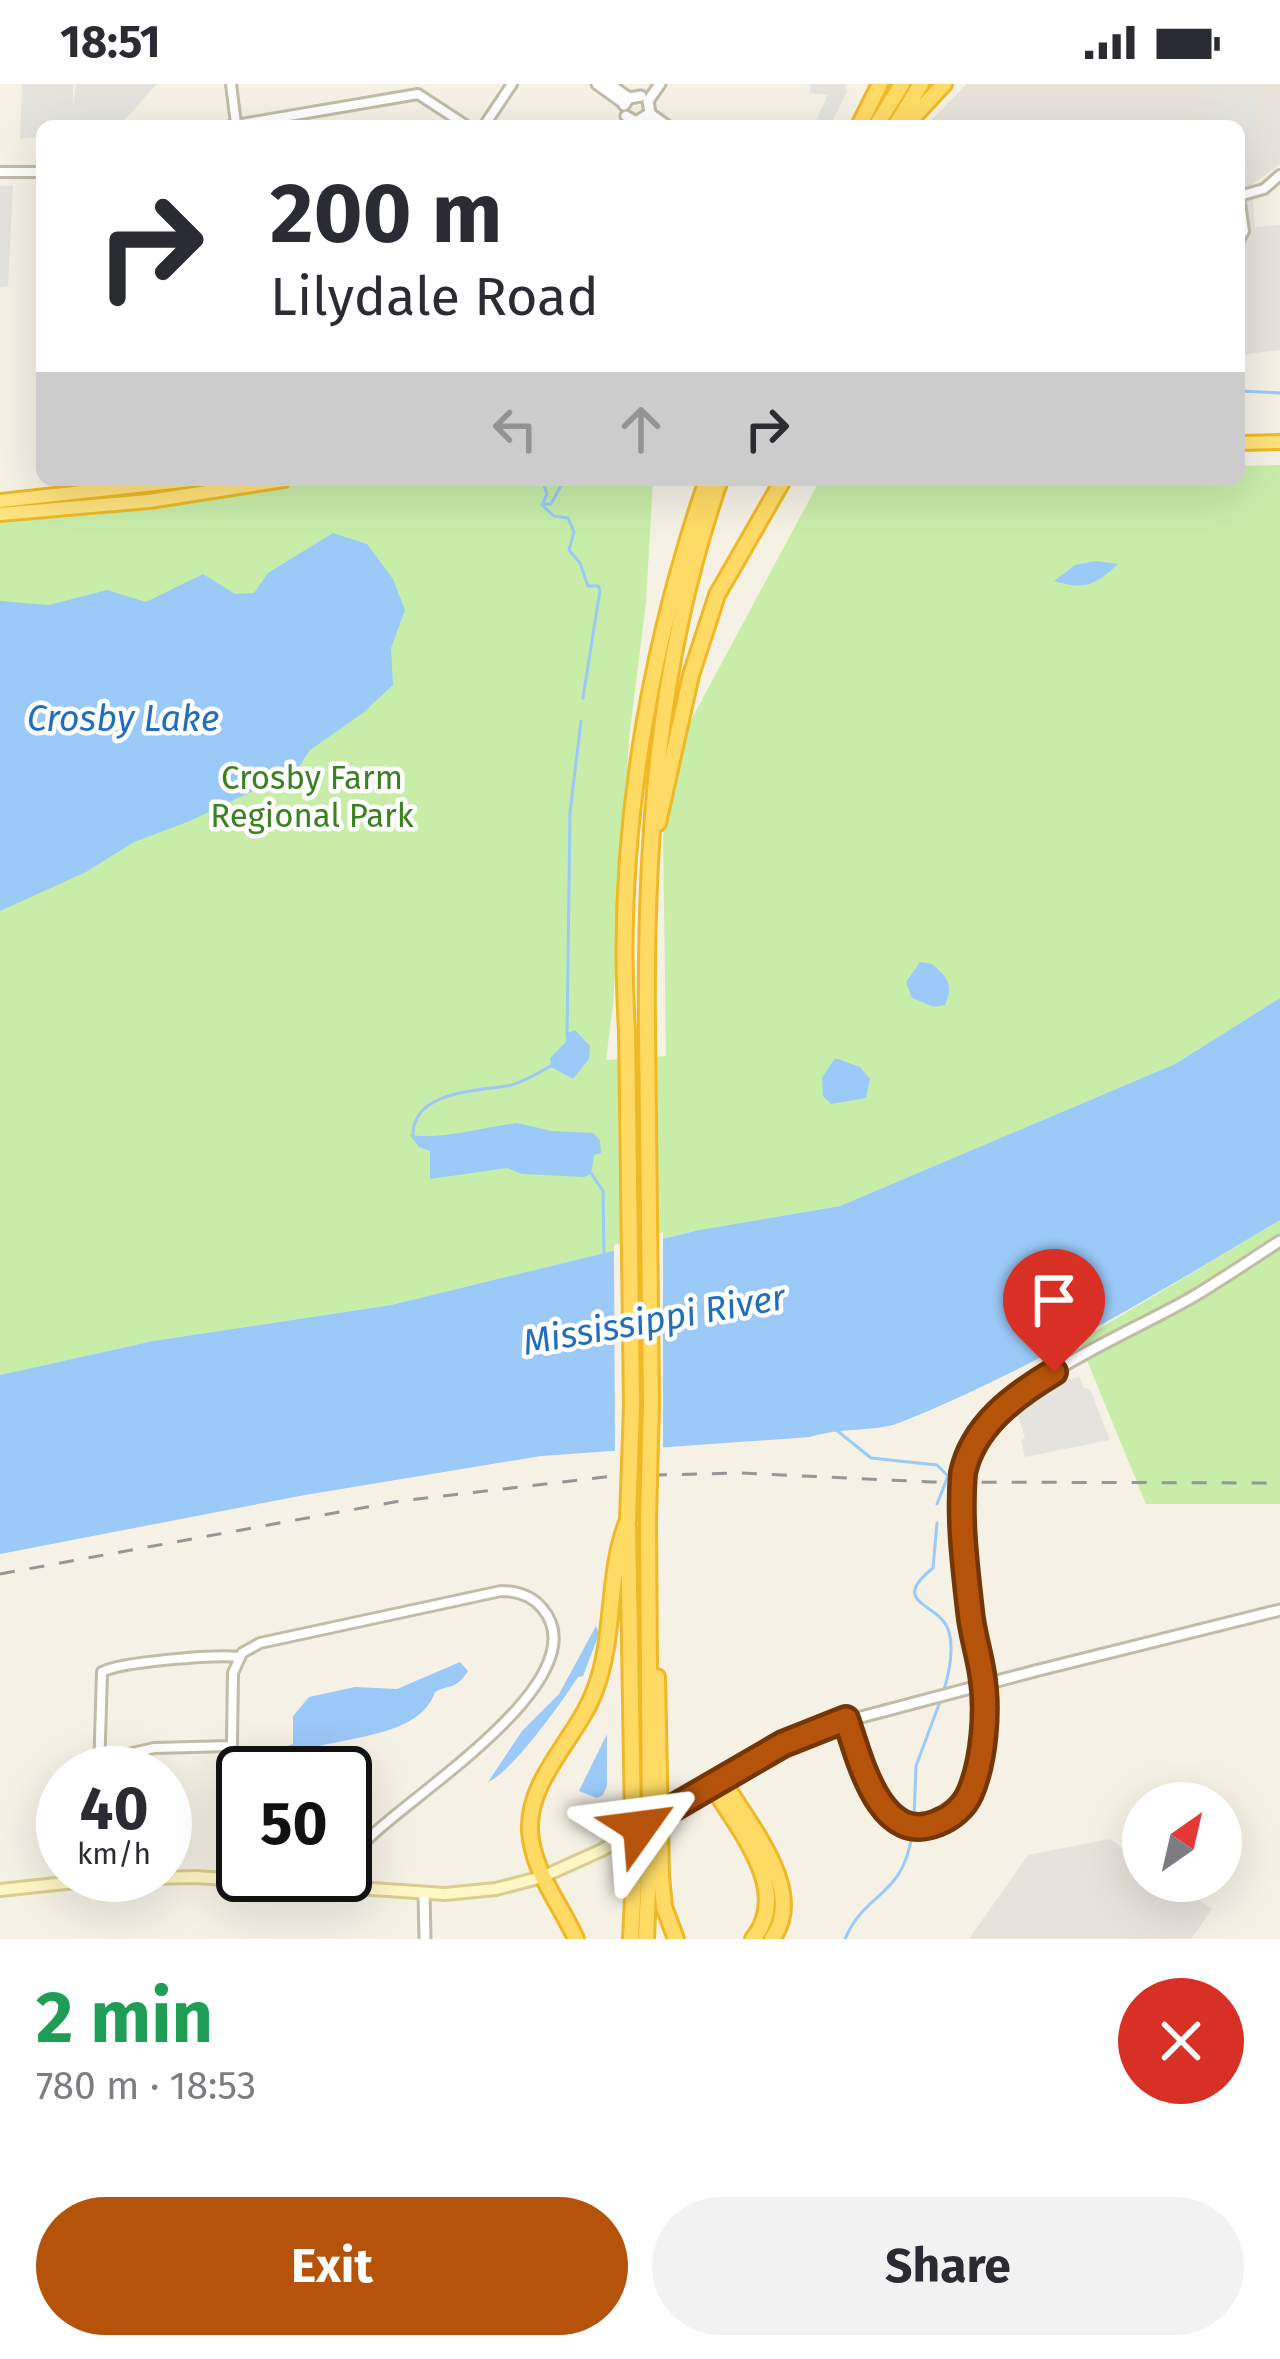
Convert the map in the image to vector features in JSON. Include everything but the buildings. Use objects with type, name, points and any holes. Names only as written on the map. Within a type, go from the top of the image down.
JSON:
[{"type":"highway","points":[[862,120],[880,84]]},
{"type":"highway","points":[[880,120],[902,84]]},
{"type":"highway","points":[[900,120],[921,84]]},
{"type":"highway","points":[[911,120],[944,84]]},
{"type":"highway","points":[[1245,443],[1280,442]]},
{"type":"highway","points":[[0,501],[136,486]]},
{"type":"highway","points":[[0,514],[149,501],[245,486]]},
{"type":"highway","points":[[631,1939],[628,842],[639,758],[677,581],[705,486]]},
{"type":"highway","points":[[646,1939],[651,1402],[647,1029],[653,779],[690,586],[718,486]]},
{"type":"highway","points":[[649,862],[691,675],[717,595],[780,486]]},
{"type":"highway","points":[[576,1939],[542,1876],[531,1841],[532,1809],[541,1784],[597,1686],[610,1624],[618,1545],[628,1520]]},
{"type":"highway","points":[[648,1526],[656,1574],[661,1876],[664,1907],[676,1939]]},
{"type":"highway","points":[[717,1782],[769,1893],[766,1918],[754,1939]]},
{"type":"highway","points":[[717,1782],[783,1889],[784,1911],[772,1939]]},
{"type":"main road","points":[[372,1889],[424,1893],[496,1889],[542,1876],[602,1850],[717,1782]]},
{"type":"main road","points":[[0,1890],[131,1877],[216,1880]]},
{"type":"street","points":[[231,84],[233,120]]},
{"type":"street","points":[[488,120],[512,84]]},
{"type":"street","points":[[597,84],[627,115]]},
{"type":"street","points":[[609,84],[627,115]]},
{"type":"street","points":[[650,84],[646,107],[654,120]]},
{"type":"street","points":[[627,115],[646,107],[660,84]]},
{"type":"street","points":[[273,120],[418,94],[458,120]]},
{"type":"street","points":[[627,115],[646,107]]},
{"type":"street","points":[[646,107],[661,120]]},
{"type":"street","points":[[0,172],[36,172]]},
{"type":"street","points":[[1245,194],[1264,189],[1280,176]]},
{"type":"street","points":[[846,1719],[874,1794],[887,1812],[917,1827],[934,1825],[962,1807],[971,1790],[984,1704],[963,1539],[966,1459],[985,1426],[1036,1383],[1197,1295],[1280,1241]]},
{"type":"street","points":[[99,1746],[99,1679],[106,1669],[216,1654],[239,1657],[260,1642],[500,1591],[532,1598],[548,1617],[551,1649],[530,1693],[456,1769],[372,1836]]},
{"type":"street","points":[[717,1782],[783,1744],[846,1719],[1280,1610]]},
{"type":"street","points":[[231,1746],[232,1693],[239,1657]]},
{"type":"street","points":[[424,1893],[425,1939]]},
{"type":"shaded area","points":[[22,84],[73,84],[73,106],[76,84],[157,84],[124,120],[36,120],[36,138],[20,139]]},
{"type":"shaded area","points":[[810,84],[846,84],[847,92],[833,120],[816,120],[828,95],[810,93]]},
{"type":"shaded area","points":[[967,84],[1280,84],[1280,164],[1252,185],[1255,227],[1280,225],[1280,350],[1245,354],[1245,120],[931,120]]},
{"type":"shaded area","points":[[1210,84],[1255,84],[1259,135],[1245,136],[1245,120],[1213,120]]},
{"type":"shaded area","points":[[0,186],[13,186],[8,286],[0,287]]},
{"type":"shaded area","points":[[1079,1377],[1084,1388],[1090,1389],[1110,1440],[1025,1457],[1017,1411],[1062,1381]]},
{"type":"shaded area","points":[[1110,1839],[1122,1847],[1122,1902],[1202,1902],[1212,1909],[1191,1939],[969,1939],[1028,1855]]},
{"type":"green space","name":"Crosby Farm Regional Park","points":[[1280,465],[1280,998],[1175,1064],[840,1206],[699,1230],[391,1305],[153,1341],[0,1375],[0,521],[98,515],[121,507],[263,486],[653,486],[606,1060],[666,1056],[663,834],[684,733],[817,486],[1245,486],[1245,466]]},
{"type":"green space","points":[[1280,1220],[1280,1504],[1146,1504],[1079,1341]]},
{"type":"water","name":"Crosby Lake","points":[[333,533],[367,544],[393,579],[405,610],[391,648],[393,685],[310,750],[297,770],[134,842],[86,872],[0,911],[0,601],[49,605],[107,590],[146,602],[203,574],[235,594],[254,593],[268,573]]},
{"type":"water","points":[[1118,564],[1089,584],[1054,581],[1075,565]]},
{"type":"water","points":[[920,962],[932,964],[946,978],[945,1005],[934,1007],[912,998],[906,982]]},
{"type":"water","name":"Mississippi River","points":[[1280,998],[1280,1220],[1094,1329],[949,1402],[879,1428],[541,1456],[305,1495],[0,1554],[0,1375],[153,1341],[391,1305],[699,1230],[840,1206],[1175,1064]]},
{"type":"water","points":[[575,1030],[590,1046],[589,1059],[573,1079],[551,1067],[550,1058]]},
{"type":"water","points":[[835,1058],[860,1067],[870,1079],[866,1098],[831,1104],[823,1096],[822,1078]]},
{"type":"water","points":[[517,1123],[593,1133],[600,1140],[601,1153],[594,1155],[591,1174],[522,1174],[507,1168],[430,1179],[430,1151],[419,1147],[410,1135],[450,1134]]},
{"type":"water","points":[[596,1626],[599,1634],[583,1676],[523,1751],[488,1782],[522,1731],[559,1694]]},
{"type":"water","points":[[460,1662],[468,1671],[456,1684],[435,1692],[410,1721],[390,1730],[322,1746],[287,1746],[293,1744],[293,1716],[309,1697],[355,1687],[397,1689]]},
{"type":"water","points":[[607,1734],[607,1786],[597,1798],[579,1791]]},
{"type":"pier","points":[[663,1232],[663,1454],[615,1457],[614,1245]]},
{"type":"waterway","points":[[1245,391],[1280,393]]},
{"type":"waterway","points":[[544,486],[547,494],[542,505],[554,516],[568,518],[574,532],[569,550],[580,563],[588,586],[600,590],[583,698]]},
{"type":"waterway","points":[[544,504],[551,504],[561,486]]},
{"type":"waterway","points":[[567,1037],[570,812],[581,721]]},
{"type":"waterway","points":[[413,1136],[415,1121],[434,1102],[462,1092],[513,1085],[552,1065]]},
{"type":"waterway","points":[[591,1173],[603,1191],[604,1253]]},
{"type":"waterway","points":[[835,1429],[871,1458],[937,1465],[948,1476],[937,1504]]},
{"type":"waterway","points":[[937,1523],[933,1568],[915,1589],[916,1597],[949,1632],[951,1654],[944,1690]]},
{"type":"waterway","points":[[914,1819],[916,1766],[941,1699]]},
{"type":"waterway","points":[[845,1939],[853,1923],[900,1871],[912,1835]]},
{"type":"railway","points":[[0,1574],[400,1501],[614,1476],[740,1473],[931,1482],[1280,1483]]},
{"type":"route","points":[[640,1827],[783,1744],[846,1719],[874,1794],[887,1812],[917,1827],[934,1825],[962,1807],[971,1790],[984,1704],[963,1539],[963,1473],[985,1426],[1054,1372]]}]
